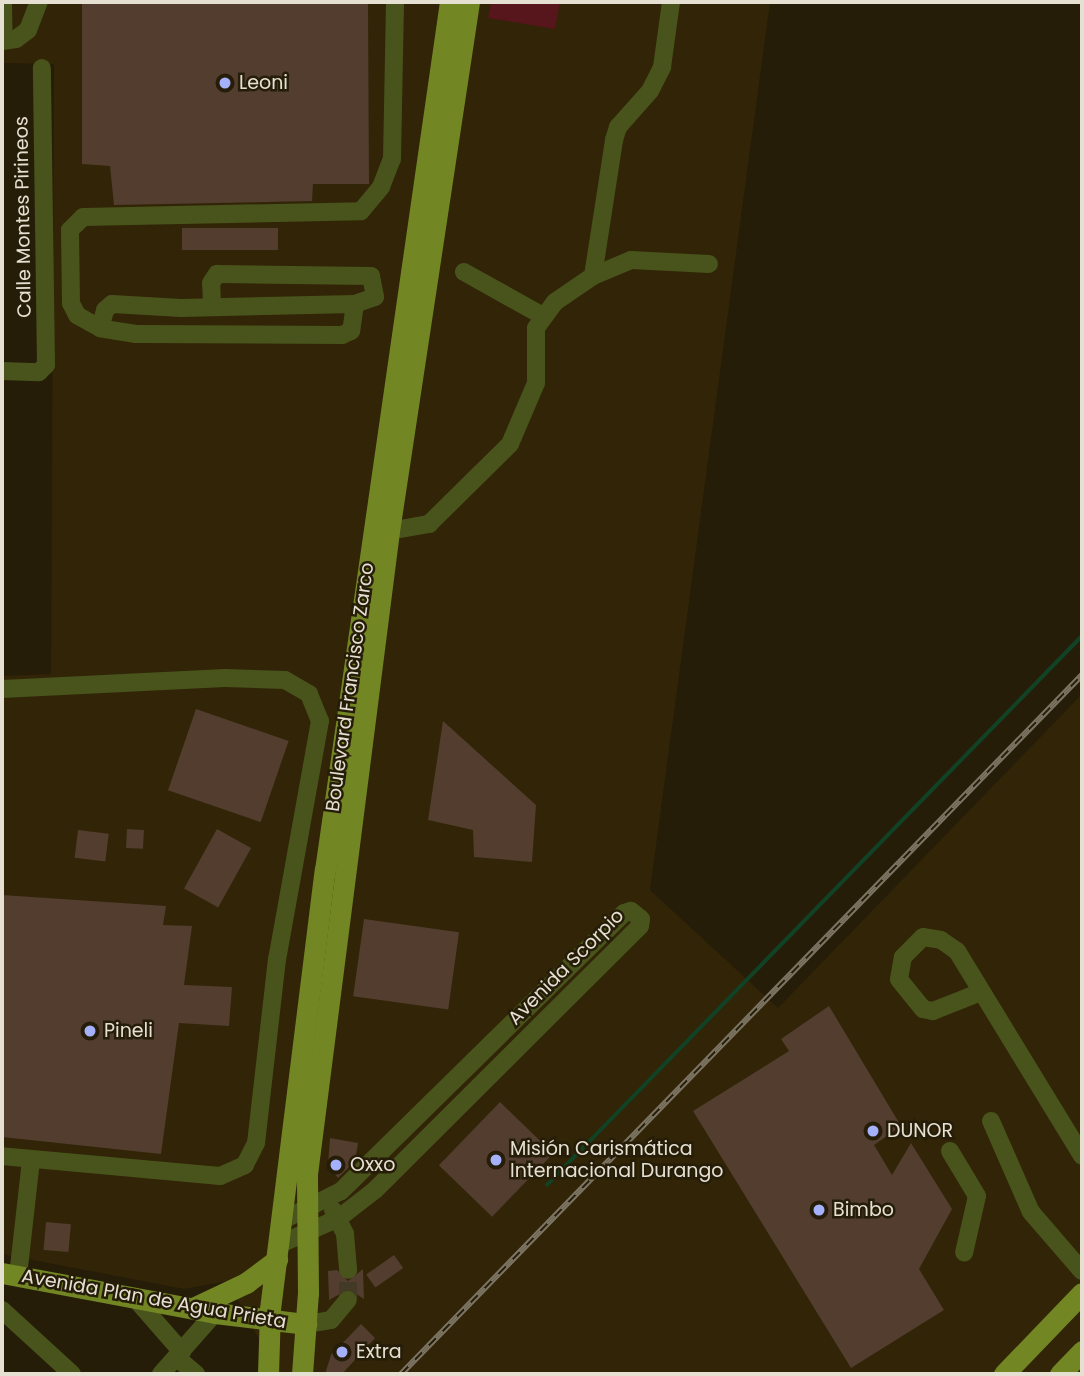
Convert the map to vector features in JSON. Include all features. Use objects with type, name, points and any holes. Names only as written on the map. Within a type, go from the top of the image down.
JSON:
[{"type":"main road","name":"Boulevard Francisco Zarco","points":[[268,1374],[270,1321],[281,1221],[382,544],[389,472],[417,283],[450,2]]},
{"type":"main road","name":"Boulevard Francisco Zarco","points":[[417,283],[469,2]]},
{"type":"main road","name":"Boulevard Francisco Zarco","points":[[302,1374],[309,1234],[317,1206],[307,1174],[335,871]]},
{"type":"main road","points":[[193,1308],[246,1283],[277,1252]]},
{"type":"main road","name":"Avenida Plan de Agua Prieta","points":[[10,1274],[215,1313],[306,1324]]},
{"type":"main road","points":[[1004,1374],[1082,1293]]},
{"type":"main road","points":[[1060,1374],[1082,1351]]},
{"type":"street","points":[[3,2],[3,41],[16,40],[28,30],[38,2]]},
{"type":"street","points":[[355,304],[354,325],[342,335],[136,334],[100,328],[77,315],[71,303],[70,230],[78,218],[356,213],[370,203],[392,159],[395,2]]},
{"type":"street","points":[[593,276],[614,140],[618,127],[650,92],[662,67],[671,2]]},
{"type":"street","name":"Calle Montes Pirineos","points":[[2,371],[38,372],[46,366],[42,68]]},
{"type":"street","points":[[382,544],[429,524],[510,444],[536,383],[534,345],[543,316],[593,276],[614,265],[646,258],[709,264]]},
{"type":"street","points":[[464,272],[543,316]]},
{"type":"street","points":[[100,328],[105,310],[112,304],[212,306],[355,304],[375,297],[371,276],[217,274],[211,283],[212,306]]},
{"type":"street","points":[[2,689],[225,678],[285,680],[309,694],[320,721],[277,959],[256,1143],[245,1165],[220,1176],[2,1156]]},
{"type":"street","name":"Avenida Scorpio","points":[[277,1252],[338,1218],[396,1168],[640,926],[641,919],[631,911],[624,913],[381,1154],[317,1206],[281,1221]]},
{"type":"street","points":[[981,992],[933,1011],[923,1009],[899,979],[903,957],[916,939],[941,940],[957,951],[1082,1156]]},
{"type":"street","points":[[519,1016],[533,1031]]},
{"type":"street","points":[[487,1048],[502,1062]]},
{"type":"street","points":[[433,1102],[447,1117]]},
{"type":"street","points":[[991,1121],[1031,1213],[1082,1272]]},
{"type":"street","points":[[950,1151],[978,1202],[964,1253]]},
{"type":"street","points":[[381,1154],[396,1168]]},
{"type":"street","points":[[10,1274],[31,1160]]},
{"type":"street","points":[[317,1206],[338,1218],[345,1234],[348,1270]]},
{"type":"street","points":[[134,1297],[196,1374]]},
{"type":"street","points":[[306,1324],[331,1320],[348,1300]]},
{"type":"street","points":[[2,1310],[72,1374]]},
{"type":"street","points":[[161,1374],[215,1313]]},
{"type":"shaded area","points":[[2,2],[770,2],[650,890],[778,1008],[1082,694],[1082,1374],[263,1374],[262,1345],[227,1281],[184,1289],[2,1254],[2,676],[51,674],[54,64],[2,63]]},
{"type":"shaded area","points":[[491,2],[560,2],[555,29],[488,18]]},
{"type":"building","name":"Leoni","points":[[82,2],[368,2],[369,184],[313,184],[312,201],[114,205],[110,166],[82,164]]},
{"type":"building","points":[[182,228],[278,228],[278,250],[182,250]]},
{"type":"building","points":[[196,709],[289,741],[261,822],[168,790]]},
{"type":"building","points":[[443,721],[536,805],[532,862],[474,857],[473,830],[428,820]]},
{"type":"building","points":[[127,829],[144,830],[143,849],[126,848]]},
{"type":"building","points":[[217,829],[251,848],[218,907],[184,888]]},
{"type":"building","points":[[78,830],[109,834],[105,862],[75,858]]},
{"type":"building","name":"Pineli","points":[[2,895],[166,906],[163,925],[192,926],[184,985],[232,987],[229,1026],[179,1023],[161,1154],[2,1137]]},
{"type":"building","points":[[364,919],[459,932],[448,1010],[353,996]]},
{"type":"building","name":"Bimbo","points":[[829,1006],[901,1126],[874,1145],[892,1175],[911,1143],[952,1209],[919,1269],[944,1310],[851,1368],[693,1111],[789,1051],[781,1039]]},
{"type":"building","name":"Misión Carismática Internacional Durango","points":[[500,1102],[553,1153],[492,1217],[439,1165]]},
{"type":"building","points":[[330,1138],[358,1143],[355,1161],[338,1178],[328,1165]]},
{"type":"building","points":[[46,1222],[71,1224],[68,1252],[44,1250]]},
{"type":"building","points":[[394,1255],[403,1268],[375,1288],[366,1275]]},
{"type":"building","points":[[363,1269],[364,1299],[349,1289],[329,1300],[328,1271],[337,1270],[348,1281]]},
{"type":"building","points":[[361,1324],[375,1338],[342,1374],[325,1374],[331,1355]]},
{"type":"waterway","points":[[547,1185],[1082,636]]},
{"type":"tunnel","points":[[348,1270],[348,1300]]},
{"type":"railway","points":[[401,1374],[1082,675]]},
{"type":"place","name":"Leoni","points":[[225,83]]},
{"type":"place","name":"Pineli","points":[[90,1031]]},
{"type":"place","name":"DUNOR","points":[[873,1131]]},
{"type":"place","name":"Misión Carismática Internacional Durango","points":[[496,1160]]},
{"type":"place","name":"Oxxo","points":[[336,1165]]},
{"type":"place","name":"Bimbo","points":[[819,1210]]},
{"type":"place","name":"Extra","points":[[342,1352]]}]
